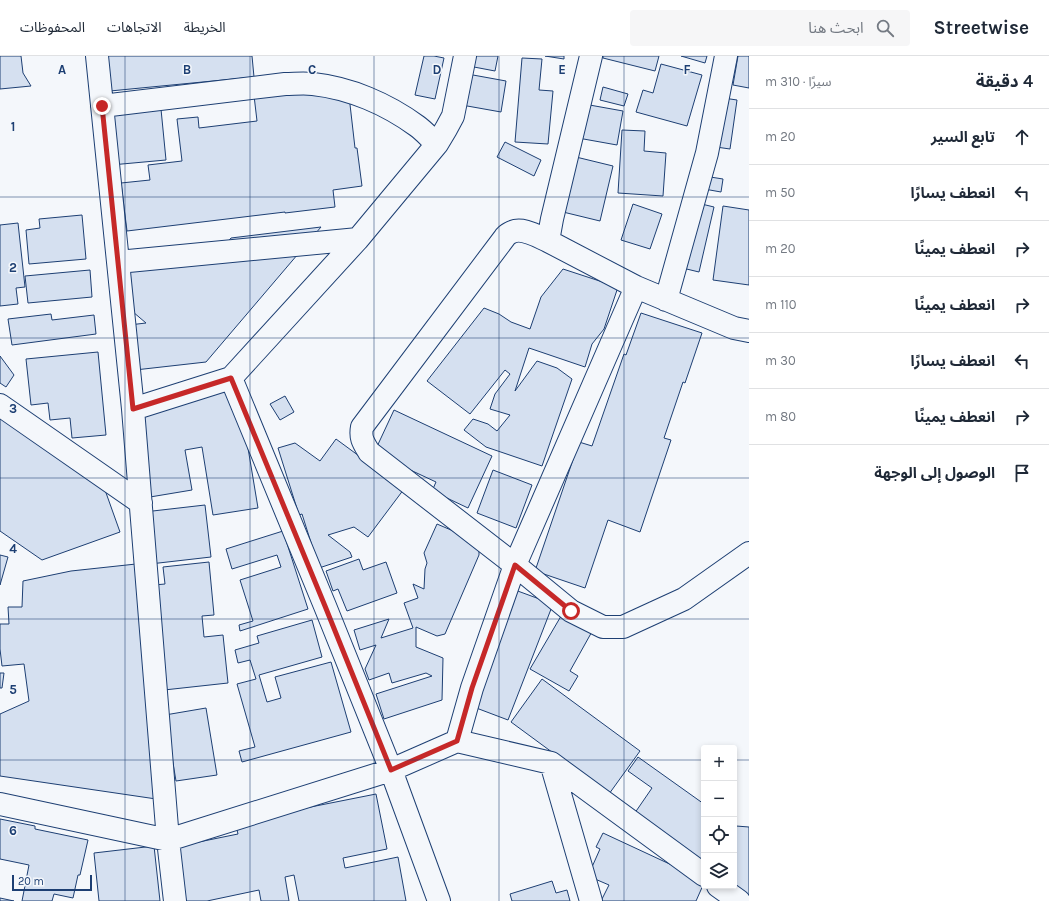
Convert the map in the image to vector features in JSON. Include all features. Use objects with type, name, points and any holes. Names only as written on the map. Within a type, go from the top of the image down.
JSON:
[{"type":"street","points":[[97,56],[133,409],[168,840],[175,901]]},
{"type":"street","points":[[133,409],[231,378],[358,239],[437,144],[453,116],[465,56]]},
{"type":"street","points":[[548,240],[591,56]]},
{"type":"street","points":[[666,300],[707,153],[726,56]]},
{"type":"street","points":[[102,106],[285,84],[312,84],[342,90],[376,101],[417,126],[437,144]]},
{"type":"street","points":[[749,331],[734,328],[636,287],[548,240],[522,231],[510,232],[362,427],[361,435],[369,452],[515,565],[571,611],[603,627],[623,627],[684,599],[749,553]]},
{"type":"street","points":[[118,262],[358,239]]},
{"type":"street","points":[[457,741],[472,688],[515,565],[636,287]]},
{"type":"street","points":[[231,378],[391,770],[439,901]]},
{"type":"street","points":[[0,405],[141,503]]},
{"type":"street","points":[[0,804],[168,840],[391,770],[457,741],[551,763],[701,874]]},
{"type":"street","points":[[551,763],[591,901]]},
{"type":"street","points":[[722,889],[739,901]]},
{"type":"building","points":[[0,56],[21,56],[23,73],[31,86],[0,89]]},
{"type":"building","points":[[106,56],[252,56],[254,77],[110,91]]},
{"type":"building","points":[[424,56],[444,58],[435,99],[415,95]]},
{"type":"building","points":[[475,56],[498,56],[495,71],[474,67]]},
{"type":"building","points":[[545,56],[564,56],[564,59]]},
{"type":"building","points":[[603,56],[659,56],[655,71],[603,58]]},
{"type":"building","points":[[681,56],[707,56],[705,63]]},
{"type":"building","points":[[738,56],[749,56],[749,88],[733,85]]},
{"type":"building","points":[[522,58],[542,59],[539,90],[553,91],[548,144],[515,142]]},
{"type":"building","points":[[661,64],[702,75],[687,126],[636,112],[643,90],[653,93]]},
{"type":"building","points":[[462,73],[506,81],[501,112],[456,104]]},
{"type":"building","points":[[253,87],[348,87],[355,148],[357,148],[362,186],[333,190],[335,207],[127,231],[121,183],[150,180],[148,165],[182,161],[177,119],[198,117],[199,128],[257,121]]},
{"type":"building","points":[[603,87],[628,94],[624,106],[600,100]]},
{"type":"building","points":[[710,96],[737,100],[730,149],[702,145]]},
{"type":"building","points":[[160,99],[166,160],[111,165],[106,104]]},
{"type":"building","points":[[584,104],[623,111],[617,145],[578,138]]},
{"type":"building","points":[[622,130],[645,131],[644,151],[666,153],[663,196],[618,193]]},
{"type":"building","points":[[505,142],[541,160],[534,176],[497,157]]},
{"type":"building","points":[[576,157],[613,166],[600,221],[563,212]]},
{"type":"building","points":[[704,176],[723,179],[721,192],[693,187]]},
{"type":"building","points":[[685,200],[714,207],[699,272],[670,265]]},
{"type":"building","points":[[633,204],[662,214],[650,249],[621,240]]},
{"type":"building","points":[[723,206],[749,210],[749,285],[713,280]]},
{"type":"building","points":[[82,215],[86,259],[29,264],[26,230],[40,228],[39,219]]},
{"type":"building","points":[[18,223],[25,287],[16,288],[18,304],[0,306],[0,225]]},
{"type":"building","points":[[321,227],[206,362],[135,370],[129,325],[146,323],[126,306],[120,253],[225,245],[231,238]]},
{"type":"building","points":[[563,269],[618,287],[604,329],[592,344],[585,367],[529,348],[515,391],[537,361],[557,368],[572,379],[542,466],[486,447],[464,430],[473,419],[488,424],[497,431],[510,415],[490,409],[495,394],[510,374],[505,370],[470,414],[427,381],[484,308],[499,314],[511,322],[530,329],[541,297]]},
{"type":"building","points":[[90,270],[92,297],[28,303],[25,276]]},
{"type":"building","points":[[641,313],[702,333],[664,438],[671,440],[640,532],[608,520],[585,588],[535,571],[579,442],[592,446],[624,354],[626,355]]},
{"type":"building","points":[[51,314],[52,320],[94,315],[96,334],[12,345],[8,319]]},
{"type":"building","points":[[98,352],[106,435],[72,438],[70,418],[50,420],[48,403],[31,405],[26,359]]},
{"type":"building","points":[[0,356],[14,375],[6,387],[0,383]]},
{"type":"building","points":[[238,388],[258,508],[213,515],[202,447],[185,450],[192,490],[150,497],[134,407]]},
{"type":"building","points":[[285,396],[294,412],[280,420],[270,404]]},
{"type":"building","points":[[394,410],[492,456],[468,508],[432,491],[436,482],[374,453]]},
{"type":"building","points":[[0,415],[105,490],[120,532],[42,560],[0,531]]},
{"type":"building","points":[[336,439],[404,489],[368,537],[354,527],[328,535],[350,552],[352,557],[319,568],[302,514],[299,515],[278,448],[295,443],[320,461]]},
{"type":"building","points":[[493,470],[532,485],[516,528],[477,513]]},
{"type":"building","points":[[205,505],[211,557],[150,564],[144,512]]},
{"type":"building","points":[[437,524],[479,542],[479,555],[445,634],[437,636],[416,627],[416,647],[443,658],[442,700],[384,719],[376,694],[432,676],[426,673],[392,683],[389,673],[369,680],[365,669],[376,645],[360,650],[354,630],[389,619],[381,638],[413,628],[404,603],[418,598],[413,584],[424,589],[425,569],[427,563],[424,553]]},
{"type":"building","points":[[283,531],[308,609],[240,631],[239,625],[253,621],[240,580],[281,567],[277,555],[232,569],[226,549]]},
{"type":"building","points":[[0,555],[8,557],[0,585]]},
{"type":"building","points":[[359,559],[363,570],[386,562],[397,593],[347,611],[338,589],[333,591],[326,571]]},
{"type":"building","points":[[209,562],[214,615],[202,616],[204,637],[223,635],[228,683],[164,690],[154,585],[165,584],[163,567]]},
{"type":"building","points":[[136,564],[163,800],[0,776],[0,714],[29,701],[24,664],[2,666],[0,649],[0,624],[9,624],[8,607],[22,607],[23,581],[71,571]]},
{"type":"building","points":[[515,590],[553,604],[508,720],[471,706]]},
{"type":"building","points":[[564,611],[594,628],[570,671],[578,676],[569,691],[530,669]]},
{"type":"building","points":[[312,620],[322,657],[259,675],[267,702],[281,698],[275,677],[331,662],[351,732],[242,762],[239,751],[255,747],[237,684],[256,679],[250,660],[238,663],[235,650],[259,643],[257,636]]},
{"type":"building","points":[[0,673],[4,673],[2,688],[0,688]]},
{"type":"building","points":[[542,679],[640,751],[609,794],[511,722]]},
{"type":"building","points":[[206,708],[217,775],[176,781],[165,715]]},
{"type":"building","points":[[638,757],[701,802],[701,865],[630,820],[652,788],[628,771]]},
{"type":"building","points":[[376,794],[387,849],[343,858],[345,868],[398,857],[406,901],[299,901],[294,875],[285,877],[289,901],[261,901],[259,890],[207,901],[185,901],[174,847],[238,834],[235,822]]},
{"type":"building","points":[[0,819],[35,826],[35,829],[88,840],[73,898],[54,894],[52,901],[22,901],[29,865],[0,859]]},
{"type":"building","points":[[737,826],[749,827],[749,896],[732,895],[733,889],[737,889]]},
{"type":"building","points":[[603,833],[701,879],[701,889],[696,901],[601,901],[609,885],[588,876],[600,849],[596,847]]},
{"type":"building","points":[[154,846],[160,901],[99,901],[94,853]]},
{"type":"building","points":[[552,881],[556,893],[567,890],[570,901],[512,901],[510,894]]},
{"type":"building","points":[[0,898],[14,901],[0,901]]},
{"type":"route","points":[[102,106],[133,409],[231,378],[391,770],[457,741],[472,688],[515,565],[571,611]]}]
